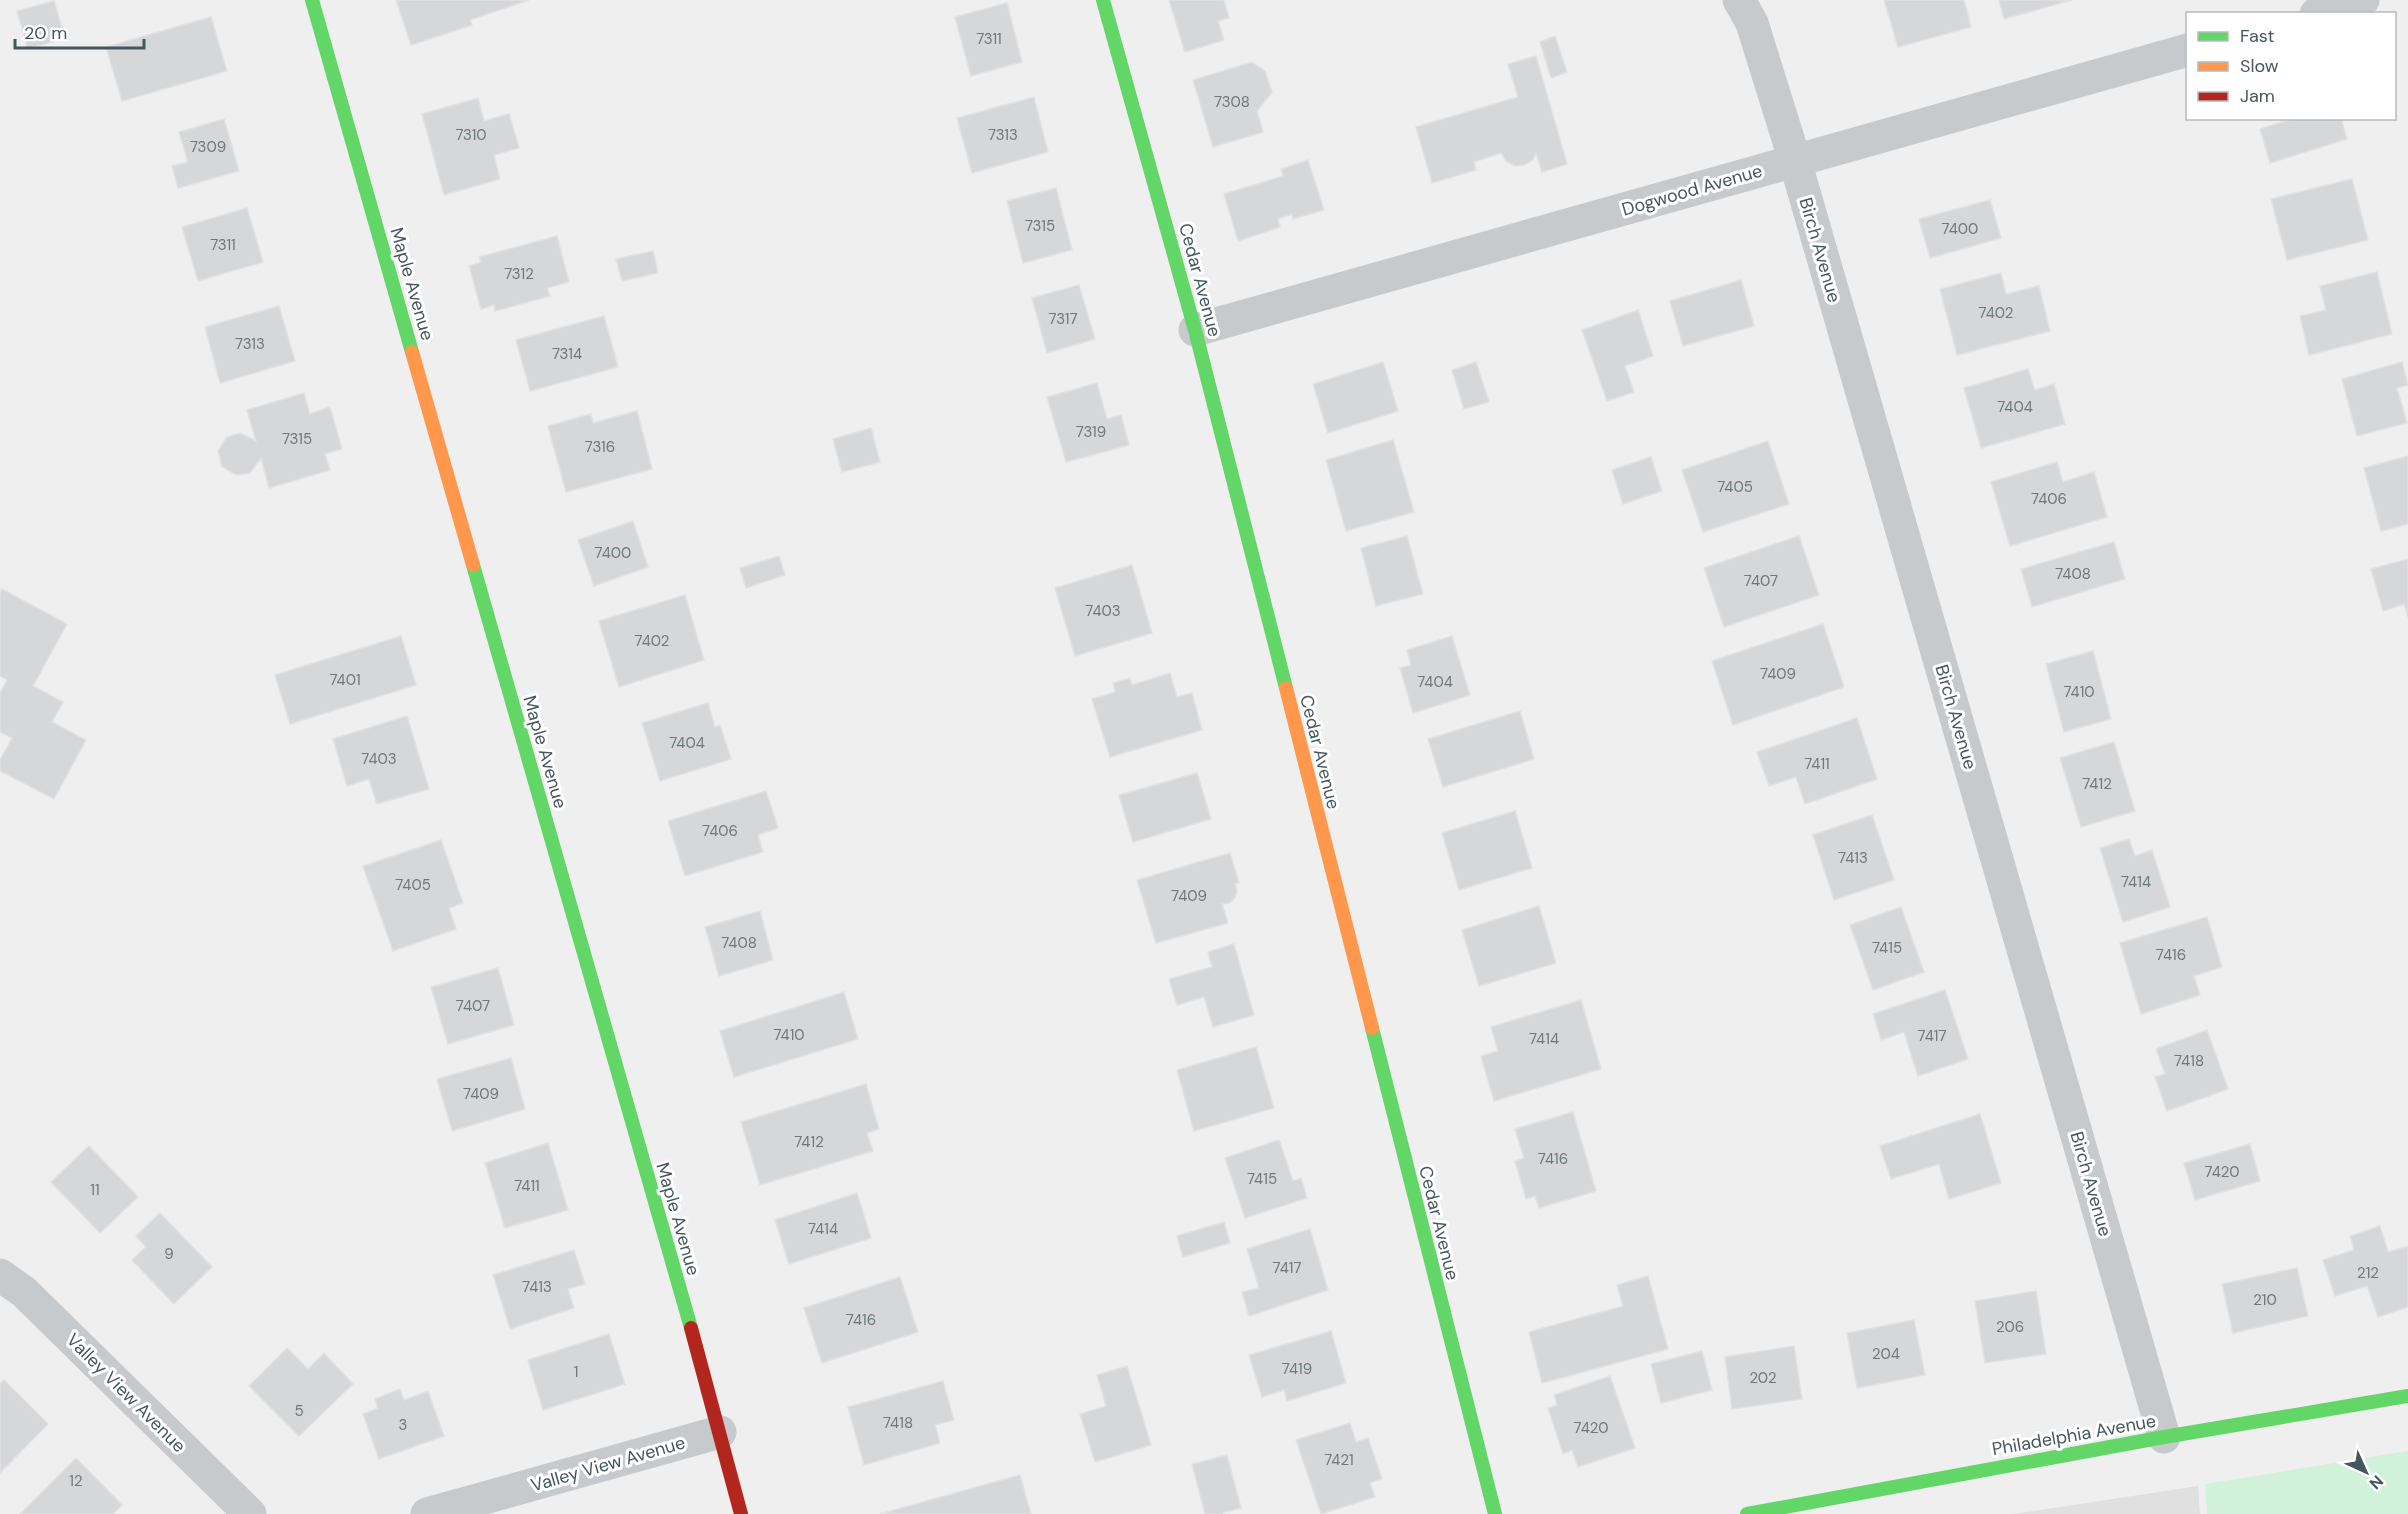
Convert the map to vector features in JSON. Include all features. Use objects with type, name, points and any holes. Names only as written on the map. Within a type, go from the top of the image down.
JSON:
[{"type":"street","name":"Maple Avenue","points":[[312,0],[720,1432],[741,1514]]},
{"type":"street","name":"Cedar Avenue","points":[[1103,0],[1196,330],[1495,1514]]},
{"type":"street","name":"Birch Avenue","points":[[1739,0],[1752,23],[1795,161],[2164,1437]]},
{"type":"street","points":[[2323,12],[2363,0]]},
{"type":"street","name":"Dogwood Avenue","points":[[1196,330],[2186,50]]},
{"type":"street","name":"Valley View Avenue","points":[[0,1275],[24,1292],[250,1514]]},
{"type":"street","name":"Philadelphia Avenue","points":[[1747,1514],[2164,1437],[2408,1396]]},
{"type":"street","name":"Valley View Avenue","points":[[427,1514],[720,1432]]},
{"type":"shaded area","points":[[2198,1486],[2200,1514],[2014,1514]]},
{"type":"green space","points":[[2408,1451],[2408,1514],[2207,1514],[2205,1484]]},
{"type":"building","points":[[396,0],[529,0],[470,20],[472,25],[411,45]]},
{"type":"building","points":[[1169,0],[1224,0],[1229,18],[1218,21],[1224,40],[1185,52]]},
{"type":"building","points":[[1884,0],[1964,0],[1971,27],[1898,47]]},
{"type":"building","points":[[1999,0],[2072,0],[2004,19]]},
{"type":"building","points":[[54,1],[65,38],[28,49],[17,11]]},
{"type":"building","points":[[1007,3],[1022,62],[971,76],[955,17]]},
{"type":"building","points":[[211,17],[227,71],[122,101],[106,47]]},
{"type":"building","points":[[1555,36],[1567,72],[1551,78],[1540,42]]},
{"type":"building","points":[[1536,56],[1567,164],[1542,172],[1536,153],[1533,160],[1524,165],[1515,166],[1506,161],[1501,153],[1474,162],[1476,170],[1432,183],[1416,127],[1518,97],[1508,64]]},
{"type":"building","points":[[1252,62],[1265,71],[1272,92],[1257,111],[1263,132],[1213,147],[1193,80]]},
{"type":"building","points":[[1034,97],[1048,152],[972,173],[957,118]]},
{"type":"building","points":[[478,98],[484,121],[509,114],[519,148],[494,155],[500,179],[444,195],[422,114]]},
{"type":"building","points":[[224,119],[239,171],[178,188],[172,166],[188,162],[179,132]]},
{"type":"building","points":[[2289,120],[2342,120],[2347,139],[2270,163],[2260,129]]},
{"type":"building","points":[[1308,160],[1324,210],[1293,219],[1292,214],[1278,219],[1280,227],[1238,241],[1224,194],[1283,176],[1281,169]]},
{"type":"building","points":[[2352,179],[2368,240],[2287,260],[2271,199]]},
{"type":"building","points":[[1056,188],[1072,250],[1023,263],[1007,201]]},
{"type":"building","points":[[1990,200],[2001,238],[1930,258],[1919,219]]},
{"type":"building","points":[[247,208],[263,262],[198,281],[182,227]]},
{"type":"building","points":[[557,236],[569,282],[547,288],[550,296],[495,311],[494,305],[481,309],[469,266],[481,262],[479,257]]},
{"type":"building","points":[[653,251],[658,273],[622,281],[616,259]]},
{"type":"building","points":[[2377,272],[2392,334],[2309,355],[2300,316],[2326,310],[2320,286]]},
{"type":"building","points":[[2001,273],[2006,294],[2039,286],[2050,331],[1957,355],[1940,289]]},
{"type":"building","points":[[1741,280],[1754,326],[1683,346],[1670,301]]},
{"type":"building","points":[[1079,285],[1095,339],[1047,353],[1032,298]]},
{"type":"building","points":[[279,306],[295,361],[220,383],[205,327]]},
{"type":"building","points":[[1638,310],[1653,356],[1625,366],[1634,392],[1607,401],[1582,330]]},
{"type":"building","points":[[604,316],[618,367],[530,391],[516,340]]},
{"type":"building","points":[[1383,362],[1398,411],[1328,433],[1313,384]]},
{"type":"building","points":[[1476,362],[1489,402],[1464,409],[1452,370]]},
{"type":"building","points":[[2402,362],[2408,385],[2397,388],[2407,423],[2357,436],[2342,379]]},
{"type":"building","points":[[2028,369],[2035,390],[2054,384],[2065,424],[1981,448],[1964,388]]},
{"type":"building","points":[[1097,383],[1107,419],[1121,415],[1129,445],[1066,462],[1047,397]]},
{"type":"building","points":[[304,393],[310,414],[330,407],[342,449],[325,454],[330,470],[269,488],[261,458],[250,473],[237,475],[222,467],[218,451],[227,437],[240,433],[256,441],[247,410]]},
{"type":"building","points":[[637,411],[652,469],[566,492],[548,426],[591,414],[593,423]]},
{"type":"building","points":[[871,428],[880,462],[842,472],[833,439]]},
{"type":"building","points":[[1393,440],[1414,512],[1346,531],[1326,460]]},
{"type":"building","points":[[1768,441],[1789,504],[1703,532],[1682,470]]},
{"type":"building","points":[[2408,456],[2408,524],[2381,531],[2364,468]]},
{"type":"building","points":[[1651,457],[1662,491],[1623,504],[1612,470]]},
{"type":"building","points":[[2057,462],[2063,482],[2094,472],[2107,517],[2010,546],[1991,482]]},
{"type":"building","points":[[633,521],[648,567],[594,586],[578,540]]},
{"type":"building","points":[[1407,536],[1423,594],[1376,606],[1361,548]]},
{"type":"building","points":[[1799,536],[1819,595],[1724,627],[1704,568]]},
{"type":"building","points":[[2114,542],[2125,579],[2032,607],[2021,569]]},
{"type":"building","points":[[779,556],[785,575],[746,588],[740,568]]},
{"type":"building","points":[[2408,559],[2408,617],[2404,604],[2383,611],[2371,569]]},
{"type":"building","points":[[1132,565],[1152,633],[1075,656],[1055,588]]},
{"type":"building","points":[[2,589],[67,624],[33,686],[63,702],[52,722],[86,740],[54,799],[0,771],[0,760],[12,738],[0,732],[0,693],[7,680],[0,676],[0,593]]},
{"type":"building","points":[[685,595],[704,660],[619,687],[599,621]]},
{"type":"building","points":[[1823,624],[1844,687],[1733,725],[1712,661]]},
{"type":"building","points":[[401,636],[416,685],[290,724],[275,675]]},
{"type":"building","points":[[1452,636],[1470,695],[1413,713],[1400,668],[1411,665],[1407,650]]},
{"type":"building","points":[[2093,651],[2111,719],[2064,732],[2046,664]]},
{"type":"building","points":[[1170,673],[1177,697],[1192,693],[1202,730],[1110,757],[1092,699],[1115,692],[1113,683],[1130,678],[1132,685]]},
{"type":"building","points":[[708,703],[715,727],[720,725],[731,759],[660,781],[642,723]]},
{"type":"building","points":[[1520,711],[1534,759],[1443,787],[1428,739]]},
{"type":"building","points":[[407,716],[429,789],[377,804],[369,779],[347,786],[333,739]]},
{"type":"building","points":[[1857,718],[1877,779],[1805,804],[1796,777],[1769,786],[1757,752]]},
{"type":"building","points":[[2114,742],[2135,811],[2081,827],[2060,758]]},
{"type":"building","points":[[1197,773],[1211,819],[1133,842],[1119,795]]},
{"type":"building","points":[[766,791],[778,828],[758,835],[763,852],[685,876],[668,821]]},
{"type":"building","points":[[1515,811],[1532,868],[1459,890],[1442,833]]},
{"type":"building","points":[[1872,815],[1894,880],[1834,900],[1813,835]]},
{"type":"building","points":[[2129,839],[2135,856],[2152,850],[2170,907],[2123,922],[2100,848]]},
{"type":"building","points":[[441,840],[463,903],[449,908],[456,929],[393,951],[363,866]]},
{"type":"building","points":[[1230,853],[1239,883],[1235,884],[1237,891],[1235,898],[1229,903],[1222,904],[1228,923],[1156,943],[1137,880]]},
{"type":"building","points":[[1539,906],[1556,963],[1479,986],[1462,930]]},
{"type":"building","points":[[1901,907],[1924,972],[1873,990],[1850,925]]},
{"type":"building","points":[[760,911],[773,960],[719,976],[705,927]]},
{"type":"building","points":[[2207,917],[2222,967],[2194,976],[2200,995],[2141,1014],[2120,943]]},
{"type":"building","points":[[1234,944],[1254,1015],[1213,1027],[1204,997],[1177,1005],[1169,979],[1212,967],[1208,952]]},
{"type":"building","points":[[498,968],[514,1025],[448,1044],[431,987]]},
{"type":"building","points":[[1945,990],[1968,1059],[1918,1076],[1904,1032],[1881,1040],[1873,1014]]},
{"type":"building","points":[[844,992],[858,1039],[734,1077],[720,1031]]},
{"type":"building","points":[[1581,1000],[1601,1069],[1494,1101],[1481,1056],[1498,1051],[1491,1027]]},
{"type":"building","points":[[2207,1030],[2228,1089],[2167,1111],[2155,1077],[2165,1074],[2156,1049]]},
{"type":"building","points":[[1256,1047],[1274,1108],[1194,1131],[1177,1070]]},
{"type":"building","points":[[511,1058],[525,1109],[452,1131],[437,1079]]},
{"type":"building","points":[[866,1084],[879,1129],[867,1133],[873,1151],[760,1185],[741,1122]]},
{"type":"building","points":[[1573,1112],[1596,1191],[1539,1208],[1535,1196],[1526,1199],[1515,1161],[1524,1158],[1515,1129]]},
{"type":"building","points":[[1980,1114],[2001,1183],[1949,1199],[1939,1164],[1891,1179],[1880,1146]]},
{"type":"building","points":[[1279,1140],[1293,1181],[1301,1178],[1307,1198],[1245,1218],[1225,1158]]},
{"type":"building","points":[[548,1143],[568,1210],[505,1228],[485,1163]]},
{"type":"building","points":[[2250,1144],[2260,1181],[2195,1200],[2184,1163]]},
{"type":"building","points":[[89,1146],[138,1197],[100,1233],[51,1182]]},
{"type":"building","points":[[857,1193],[871,1238],[789,1264],[775,1220]]},
{"type":"building","points":[[160,1213],[212,1267],[174,1304],[132,1260],[146,1247],[136,1236]]},
{"type":"building","points":[[1224,1222],[1230,1243],[1183,1257],[1177,1236]]},
{"type":"building","points":[[2380,1226],[2388,1252],[2408,1246],[2408,1307],[2378,1317],[2367,1286],[2335,1296],[2323,1260],[2354,1250],[2350,1236]]},
{"type":"building","points":[[1310,1229],[1328,1290],[1249,1316],[1242,1292],[1259,1288],[1247,1249]]},
{"type":"building","points":[[574,1250],[585,1284],[568,1289],[574,1308],[510,1329],[493,1275]]},
{"type":"building","points":[[2297,1268],[2308,1316],[2233,1333],[2222,1284]]},
{"type":"building","points":[[1648,1276],[1668,1349],[1542,1383],[1529,1332],[1623,1306],[1617,1285]]},
{"type":"building","points":[[900,1277],[918,1332],[822,1363],[804,1308]]},
{"type":"building","points":[[2036,1291],[2046,1354],[1985,1363],[1975,1301]]},
{"type":"building","points":[[1914,1320],[1925,1375],[1857,1388],[1847,1333]]},
{"type":"building","points":[[1331,1331],[1346,1383],[1287,1401],[1284,1390],[1262,1397],[1249,1355]]},
{"type":"building","points":[[609,1334],[625,1384],[543,1410],[528,1360]]},
{"type":"building","points":[[1794,1346],[1802,1399],[1732,1409],[1725,1357]]},
{"type":"building","points":[[287,1348],[308,1369],[324,1353],[353,1384],[299,1436],[249,1386]]},
{"type":"building","points":[[1702,1351],[1712,1390],[1661,1403],[1651,1364]]},
{"type":"building","points":[[1127,1366],[1151,1445],[1095,1462],[1080,1414],[1106,1406],[1097,1375]]},
{"type":"building","points":[[1610,1376],[1635,1448],[1578,1467],[1572,1450],[1563,1454],[1548,1408],[1557,1405],[1554,1395]]},
{"type":"building","points":[[4,1380],[48,1424],[0,1473],[0,1384]]},
{"type":"building","points":[[943,1381],[954,1420],[935,1425],[940,1443],[864,1465],[848,1407]]},
{"type":"building","points":[[400,1389],[404,1400],[428,1391],[444,1436],[379,1459],[363,1414],[378,1408],[375,1399]]},
{"type":"building","points":[[1350,1423],[1356,1442],[1368,1438],[1382,1479],[1370,1483],[1375,1497],[1321,1514],[1296,1440]]},
{"type":"building","points":[[1227,1455],[1241,1508],[1219,1514],[1205,1514],[1192,1464]]},
{"type":"building","points":[[76,1458],[122,1505],[113,1514],[20,1514]]},
{"type":"building","points":[[1020,1475],[1031,1514],[880,1514]]},
{"type":"traffic: fast","points":[[312,0],[412,352]]},
{"type":"traffic: fast","points":[[1103,0],[1195,330],[1286,688]]},
{"type":"traffic: fast","points":[[473,565],[691,1328]]},
{"type":"traffic: fast","points":[[1372,1028],[1495,1514]]},
{"type":"traffic: fast","points":[[1747,1514],[2164,1437],[2408,1396]]},
{"type":"traffic: slow","points":[[412,352],[473,565]]},
{"type":"traffic: slow","points":[[1286,688],[1372,1028]]},
{"type":"traffic: jam","points":[[691,1328],[741,1514]]}]
